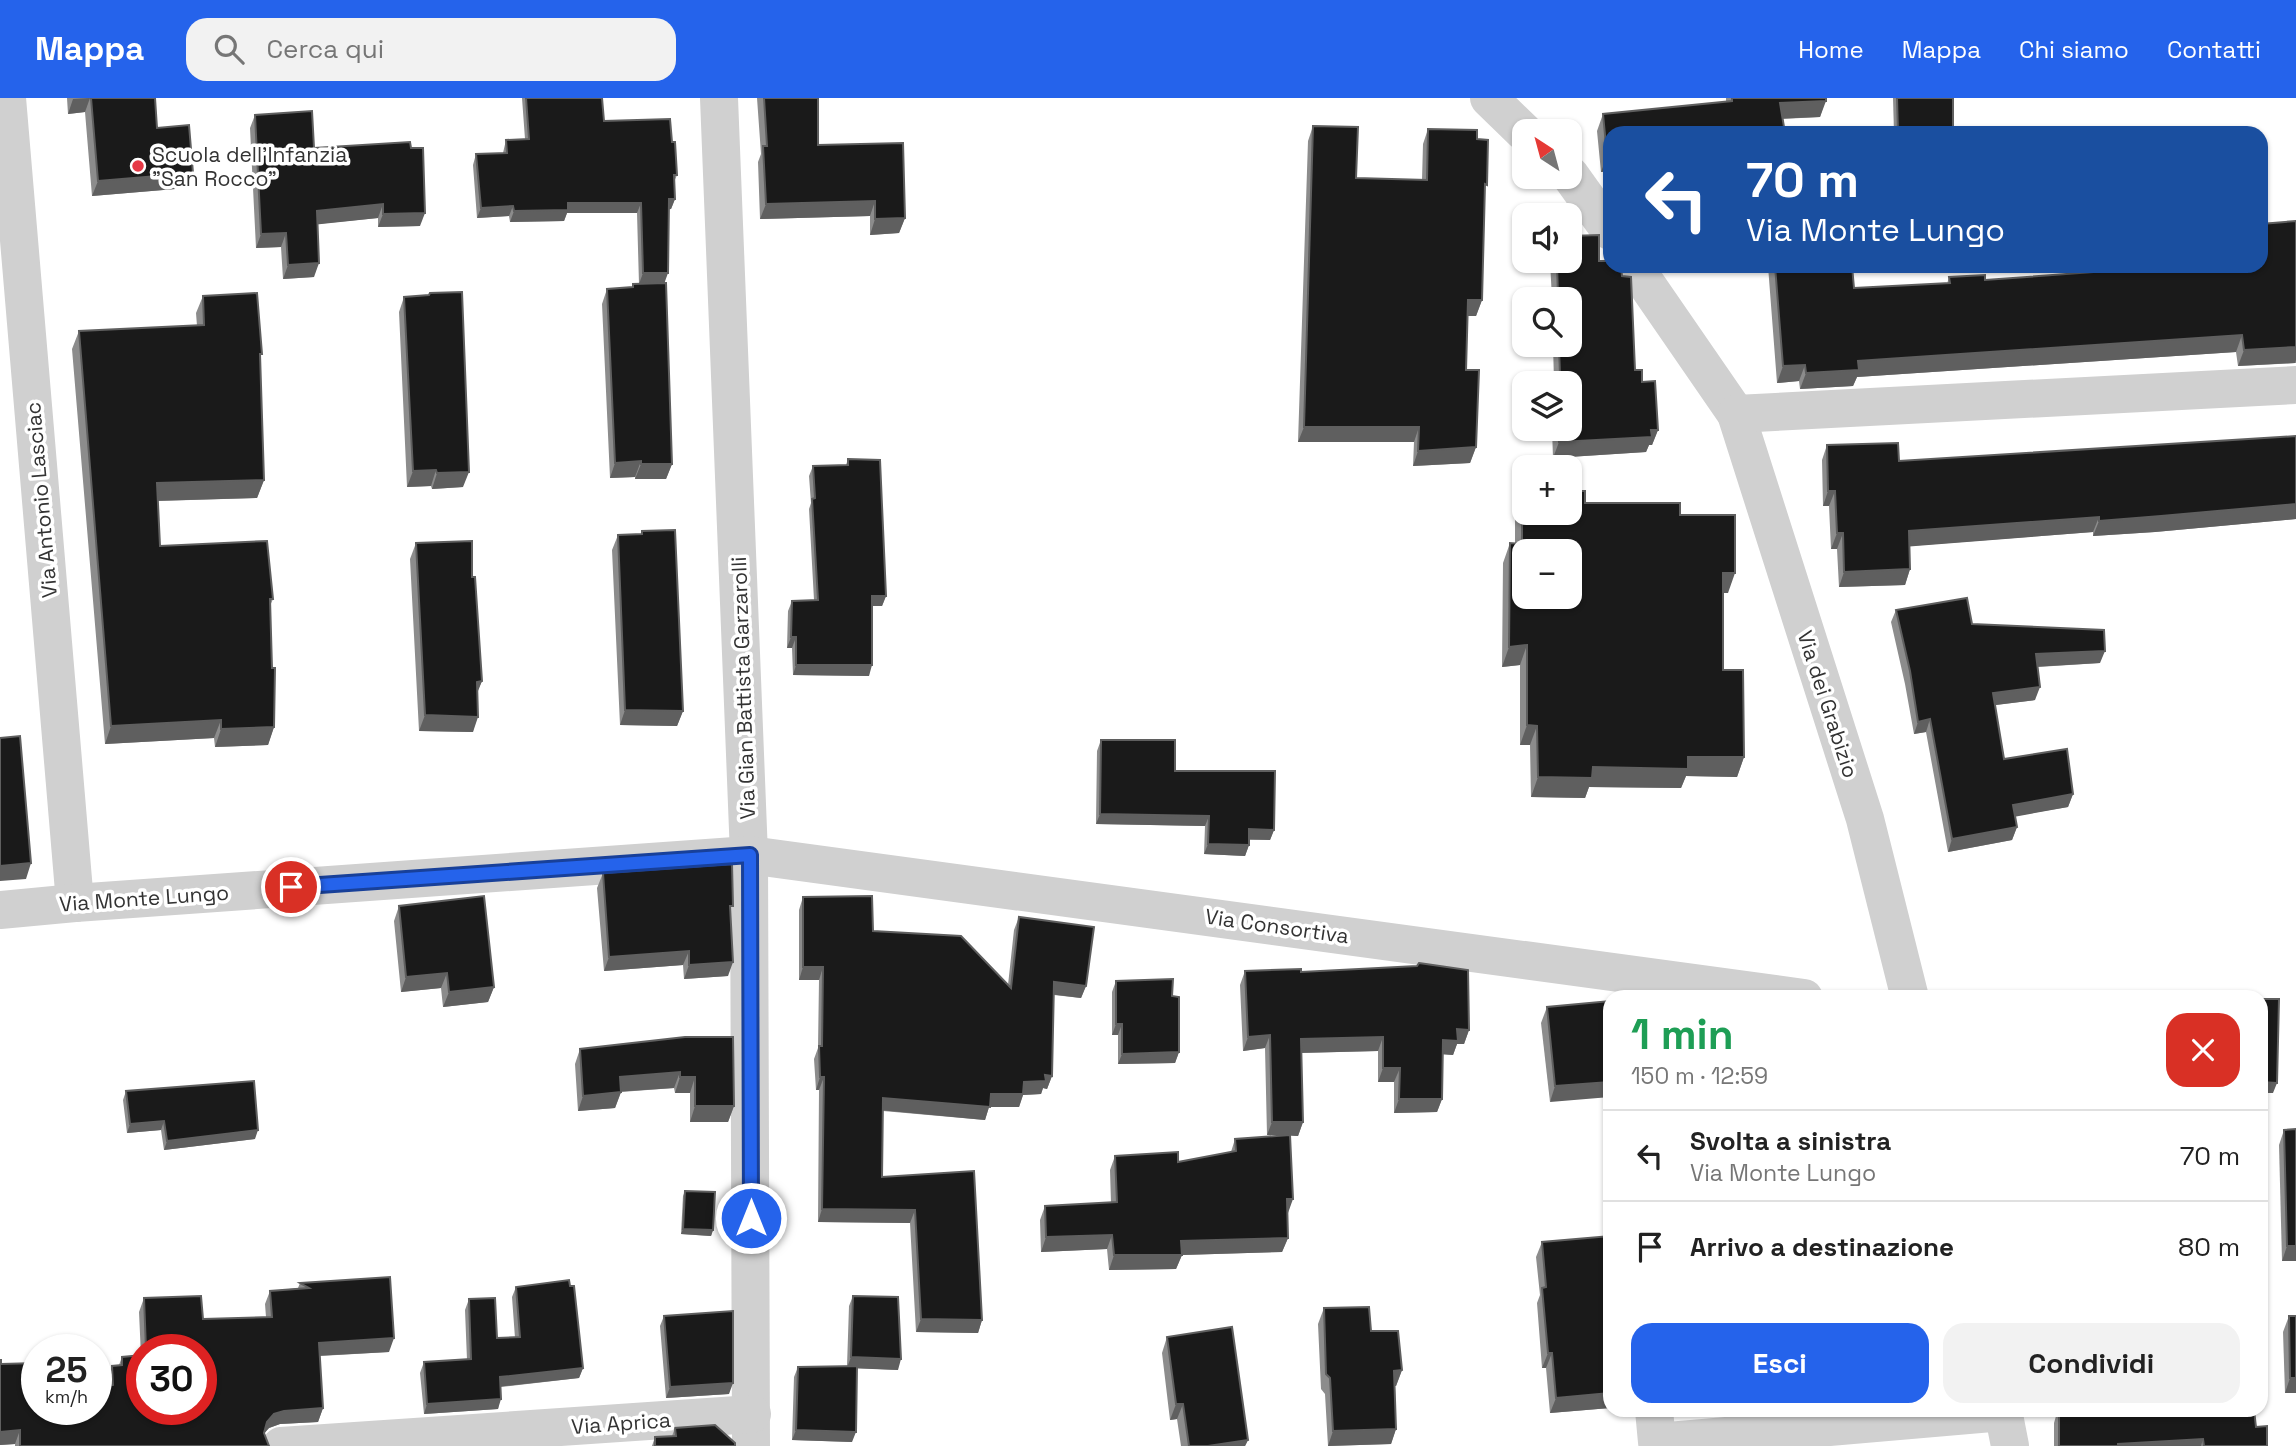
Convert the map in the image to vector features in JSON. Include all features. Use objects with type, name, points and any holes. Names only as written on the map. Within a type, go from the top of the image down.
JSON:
[{"type":"street","name":"Via Antonio Lasciac","points":[[7,98],[75,903]]},
{"type":"street","name":"Via Gian Battista Garzarolli","points":[[719,98],[750,855],[752,1430]]},
{"type":"street","points":[[1489,98],[1512,120]]},
{"type":"street","points":[[1580,189],[1603,221]]},
{"type":"street","name":"Via dei Grabizio","points":[[1639,273],[1736,414],[1864,819],[1908,990]]},
{"type":"street","points":[[1736,414],[2296,384]]},
{"type":"street","name":"Via Monte Lungo","points":[[0,910],[750,855]]},
{"type":"street","name":"Via Consortiva","points":[[750,855],[1745,990]]},
{"type":"street","points":[[1655,1417],[1657,1442],[2005,1423]]},
{"type":"street","name":"Via Aprica","points":[[281,1446],[752,1430]]},
{"type":"building","name":"Scuola dell'Infanzia \"San Rocco\"","points":[[91,98],[155,98],[157,128],[189,125],[193,173],[98,181]]},
{"type":"building","points":[[526,98],[602,98],[604,121],[670,119],[672,142],[675,142],[677,175],[674,175],[675,199],[669,199],[668,273],[643,273],[641,203],[568,203],[568,210],[514,211],[513,206],[481,208],[476,154],[507,153],[506,140],[529,139]]},
{"type":"building","points":[[764,98],[818,98],[818,145],[903,143],[905,218],[875,219],[875,201],[766,204]]},
{"type":"building","points":[[1732,98],[1826,98],[1826,101],[1780,103],[1784,126],[1604,126],[1603,114],[1732,101]]},
{"type":"building","points":[[1897,98],[1953,98],[1953,126],[1898,126]]},
{"type":"building","points":[[312,111],[314,148],[410,142],[411,148],[423,148],[425,213],[383,214],[383,204],[317,211],[319,263],[288,265],[286,233],[261,234],[255,115]]},
{"type":"building","points":[[1313,126],[1358,127],[1356,178],[1427,180],[1428,129],[1477,130],[1477,139],[1488,140],[1482,300],[1468,300],[1466,370],[1479,370],[1476,447],[1418,451],[1419,427],[1304,427]]},
{"type":"building","points":[[2296,221],[2296,347],[2244,350],[2242,335],[1858,361],[1859,370],[1806,373],[1805,365],[1783,366],[1776,273],[1853,273],[1854,288],[1950,283],[1949,277],[1985,275],[1985,280],[2080,273],[2268,273],[2268,223]]},
{"type":"building","points":[[1599,235],[1599,261],[1603,261],[1603,273],[1622,273],[1622,276],[1631,277],[1635,370],[1642,370],[1642,382],[1655,381],[1658,430],[1651,430],[1652,437],[1582,441],[1582,371],[1560,371],[1559,357],[1582,357],[1582,287],[1558,287],[1557,273],[1582,273],[1582,236]]},
{"type":"building","points":[[666,283],[672,464],[641,464],[641,461],[615,463],[607,289],[633,287],[633,284]]},
{"type":"building","points":[[462,292],[469,472],[413,471],[404,297]]},
{"type":"building","points":[[257,293],[262,354],[264,480],[157,483],[160,546],[267,541],[273,599],[270,599],[272,668],[275,668],[274,727],[221,729],[221,720],[111,726],[79,331],[204,325],[203,296]]},
{"type":"building","points":[[2296,436],[2296,504],[2099,521],[2099,517],[1909,531],[1910,569],[1844,572],[1843,533],[1837,533],[1835,491],[1828,491],[1827,445],[1898,443],[1899,461]]},
{"type":"building","points":[[848,459],[880,460],[886,596],[872,596],[872,665],[796,665],[796,637],[791,637],[792,601],[818,600],[812,499],[815,498],[813,466],[848,465]]},
{"type":"building","points":[[1582,491],[1585,491],[1585,503],[1680,503],[1680,515],[1735,515],[1735,573],[1723,573],[1723,670],[1743,670],[1744,757],[1688,757],[1688,769],[1593,767],[1592,778],[1538,777],[1537,726],[1527,725],[1527,645],[1509,647],[1510,543],[1512,609],[1582,609],[1582,539],[1522,539],[1522,525],[1582,525]]},
{"type":"building","points":[[675,530],[683,711],[625,710],[618,535]]},
{"type":"building","points":[[472,541],[472,577],[475,577],[482,681],[477,682],[478,717],[425,715],[416,543]]},
{"type":"building","points":[[1967,598],[1972,624],[2104,630],[2105,651],[2036,654],[2040,687],[1993,693],[2004,759],[2067,749],[2073,794],[2013,805],[2017,827],[1952,839],[1930,719],[1918,722],[1896,610]]},
{"type":"building","points":[[20,736],[31,863],[0,866],[0,738]]},
{"type":"building","points":[[1101,740],[1175,740],[1175,771],[1275,771],[1274,830],[1249,829],[1249,845],[1208,844],[1209,816],[1100,814]]},
{"type":"building","points":[[732,864],[733,906],[730,906],[733,962],[689,965],[689,951],[609,957],[603,873]]},
{"type":"building","points":[[484,896],[494,987],[449,992],[447,973],[406,977],[399,906]]},
{"type":"building","points":[[872,896],[873,931],[961,936],[1011,988],[1019,917],[1094,927],[1086,986],[1054,982],[1052,1076],[1045,1075],[1046,1081],[1024,1082],[1023,1094],[991,1094],[990,1107],[883,1098],[882,1177],[974,1171],[982,1320],[921,1319],[915,1210],[822,1209],[824,1077],[820,1077],[819,1046],[822,1046],[823,967],[803,967],[803,897]]},
{"type":"building","points":[[1419,963],[1468,970],[1469,1030],[1457,1029],[1458,1041],[1443,1040],[1442,1099],[1399,1099],[1400,1068],[1383,1068],[1383,1037],[1301,1039],[1303,1122],[1272,1122],[1270,1035],[1248,1037],[1245,971],[1301,969],[1301,972],[1417,966]]},
{"type":"building","points":[[1173,979],[1172,996],[1179,997],[1179,1052],[1122,1054],[1122,1024],[1116,1024],[1116,981]]},
{"type":"building","points":[[2268,999],[2279,999],[2277,1083],[2268,1082]]},
{"type":"building","points":[[1603,1002],[1603,1083],[1555,1086],[1547,1007]]},
{"type":"building","points":[[685,1037],[733,1037],[734,1106],[695,1106],[695,1077],[680,1077],[680,1072],[620,1077],[621,1092],[583,1096],[580,1049]]},
{"type":"building","points":[[254,1081],[258,1130],[167,1141],[164,1121],[130,1124],[126,1091]]},
{"type":"building","points":[[2296,1129],[2296,1246],[2287,1246],[2284,1130]]},
{"type":"building","points":[[1290,1135],[1293,1199],[1287,1199],[1288,1238],[1181,1241],[1182,1255],[1114,1255],[1112,1235],[1046,1237],[1045,1206],[1117,1202],[1115,1156],[1178,1152],[1178,1162],[1236,1151],[1235,1139]]},
{"type":"building","points":[[685,1191],[715,1192],[713,1230],[683,1229]]},
{"type":"building","points":[[1603,1237],[1603,1394],[1556,1398],[1552,1353],[1548,1353],[1542,1288],[1546,1287],[1542,1242]]},
{"type":"building","points":[[390,1277],[394,1338],[319,1343],[323,1408],[274,1414],[267,1422],[264,1433],[269,1446],[20,1446],[20,1430],[0,1432],[0,1360],[1,1364],[21,1363],[21,1425],[112,1425],[112,1366],[122,1365],[122,1357],[126,1357],[126,1425],[217,1425],[217,1334],[145,1334],[144,1298],[201,1296],[203,1319],[272,1317],[270,1291],[309,1288],[300,1283]]},
{"type":"building","points":[[569,1280],[570,1286],[574,1286],[583,1368],[500,1377],[501,1399],[427,1404],[424,1362],[471,1359],[469,1299],[495,1298],[497,1338],[520,1337],[516,1287]]},
{"type":"building","points":[[853,1296],[898,1297],[901,1359],[851,1357]]},
{"type":"building","points":[[1369,1307],[1371,1331],[1398,1331],[1402,1370],[1394,1371],[1396,1429],[1333,1431],[1330,1378],[1326,1374],[1324,1308]]},
{"type":"building","points":[[733,1311],[733,1383],[670,1387],[664,1316]]},
{"type":"building","points":[[2289,1316],[2296,1316],[2296,1378],[2290,1378]]},
{"type":"building","points":[[1232,1327],[1248,1440],[1189,1446],[1183,1404],[1176,1404],[1167,1337]]},
{"type":"building","points":[[857,1366],[856,1432],[796,1430],[798,1367]]},
{"type":"building","points":[[2059,1417],[2255,1417],[2256,1427],[2267,1426],[2267,1446],[2204,1446],[2203,1439],[2118,1446],[2059,1446]]},
{"type":"building","points":[[715,1425],[735,1446],[655,1446],[655,1437],[676,1436],[675,1428]]},
{"type":"place","name":"Scuola dell'Infanzia \"San Rocco\"","points":[[138,166]]},
{"type":"route","points":[[291,887],[750,855],[751,1218]]}]
